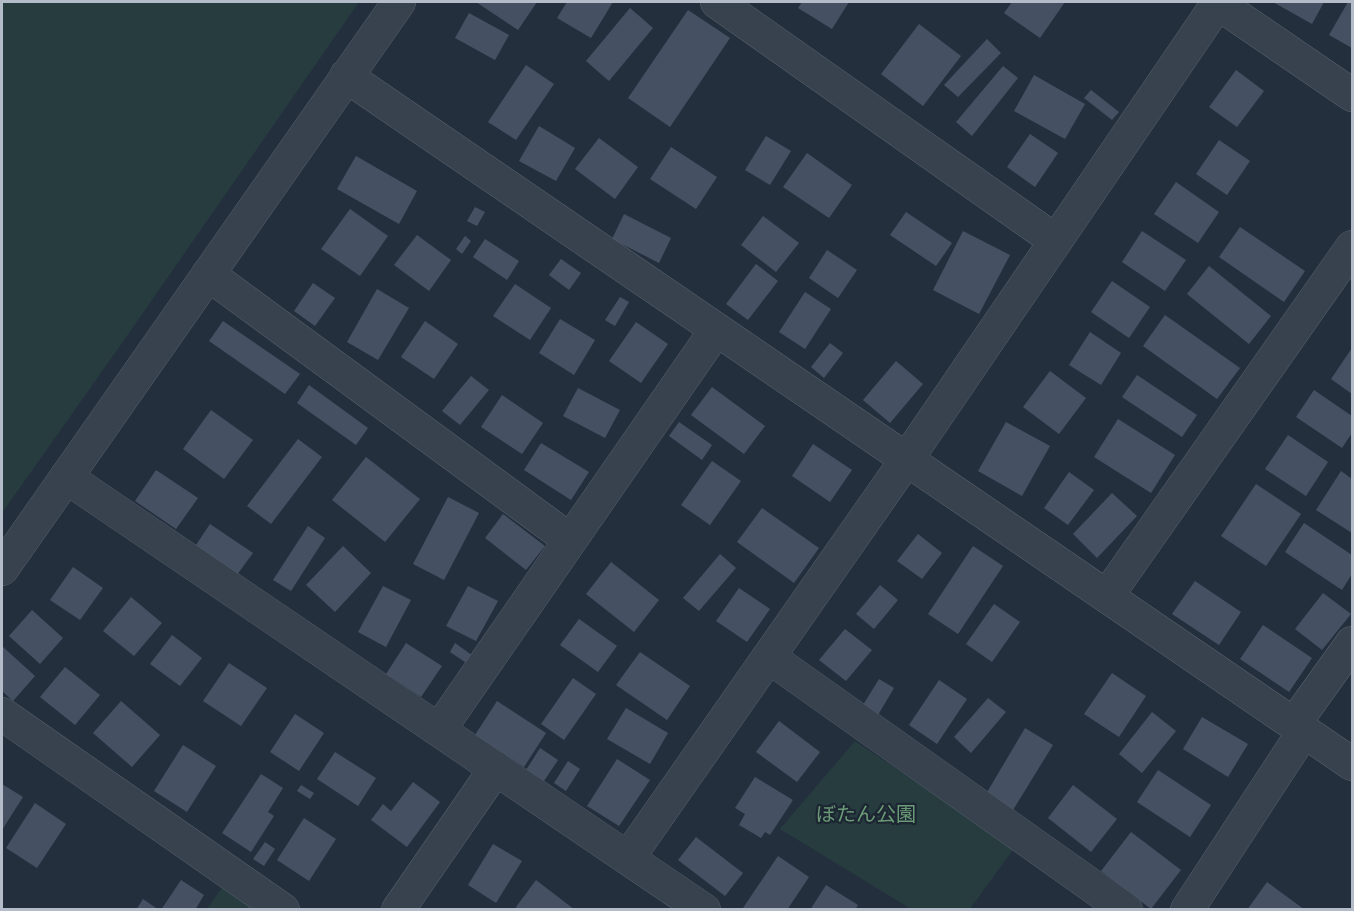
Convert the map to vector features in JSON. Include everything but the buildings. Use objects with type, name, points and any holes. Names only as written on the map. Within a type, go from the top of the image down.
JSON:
[{"type":"street","points":[[2,569],[399,2]]},
{"type":"street","points":[[717,2],[1056,241]]},
{"type":"street","points":[[628,858],[907,459],[1217,2],[1353,95]]},
{"type":"street","points":[[346,76],[1353,764]]},
{"type":"street","points":[[1107,596],[1353,247]]},
{"type":"street","points":[[208,274],[570,540]]},
{"type":"street","points":[[439,730],[716,330]]},
{"type":"street","points":[[66,477],[704,909]]},
{"type":"street","points":[[1187,909],[1353,643]]},
{"type":"street","points":[[769,657],[1126,909]]},
{"type":"street","points":[[2,714],[283,909]]},
{"type":"street","points":[[398,909],[495,768]]},
{"type":"green space","points":[[2,2],[359,2],[2,513]]},
{"type":"green space","name":"ぼたん公園","points":[[855,741],[1015,847],[970,909],[911,909],[780,829]]},
{"type":"green space","points":[[226,882],[265,910],[206,910]]}]
